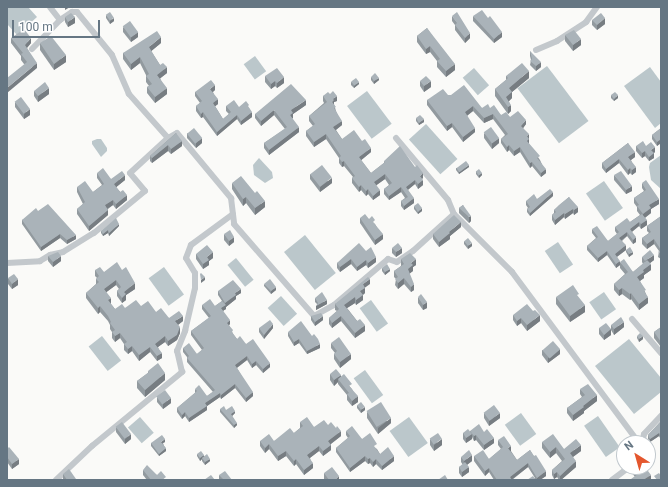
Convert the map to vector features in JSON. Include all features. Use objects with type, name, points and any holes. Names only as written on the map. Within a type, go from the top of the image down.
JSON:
[{"type":"street","points":[[50,7],[60,20]]},
{"type":"street","points":[[536,50],[546,47],[586,22],[597,7]]},
{"type":"street","points":[[32,48],[60,20],[72,12],[77,12],[112,55],[130,94],[168,138]]},
{"type":"street","points":[[7,263],[40,261],[50,255],[63,252],[94,233],[145,191],[130,172],[168,138],[177,133],[231,198],[234,224],[314,316],[334,305],[388,259],[397,262],[413,252],[454,214]]},
{"type":"street","points":[[396,138],[448,200],[454,214],[512,272],[632,435]]},
{"type":"street","points":[[56,480],[92,446],[182,372],[177,351],[185,331],[195,288],[194,273],[186,258],[191,244],[233,214]]},
{"type":"street","points":[[632,319],[661,353]]},
{"type":"street","points":[[644,435],[661,416]]},
{"type":"shaded area","points":[[7,7],[28,7],[37,17],[17,35],[7,24]]},
{"type":"shaded area","points":[[255,56],[266,71],[255,80],[244,64]]},
{"type":"shaded area","points":[[547,66],[589,121],[559,143],[517,88]]},
{"type":"shaded area","points":[[650,67],[661,82],[661,123],[655,128],[624,86]]},
{"type":"shaded area","points":[[474,68],[489,85],[478,95],[463,78]]},
{"type":"shaded area","points":[[367,91],[392,124],[372,139],[347,106]]},
{"type":"shaded area","points":[[426,124],[457,159],[440,174],[409,139]]},
{"type":"shaded area","points":[[101,139],[107,148],[107,151],[101,157],[92,144],[92,141]]},
{"type":"shaded area","points":[[661,155],[661,189],[651,180],[649,167],[650,163]]},
{"type":"shaded area","points":[[259,158],[272,172],[273,178],[265,183],[254,175],[253,165]]},
{"type":"shaded area","points":[[604,181],[623,208],[605,221],[586,194]]},
{"type":"shaded area","points":[[305,235],[336,273],[315,290],[284,252]]},
{"type":"shaded area","points":[[558,242],[573,264],[560,273],[545,251]]},
{"type":"shaded area","points":[[236,258],[254,280],[245,287],[227,265]]},
{"type":"shaded area","points":[[164,267],[184,295],[169,306],[149,278]]},
{"type":"shaded area","points":[[604,292],[616,309],[601,320],[589,302]]},
{"type":"shaded area","points":[[281,296],[297,314],[284,326],[268,308]]},
{"type":"shaded area","points":[[371,300],[388,323],[377,332],[360,308]]},
{"type":"shaded area","points":[[102,336],[121,360],[108,371],[89,346]]},
{"type":"shaded area","points":[[629,339],[661,378],[661,392],[634,414],[595,366]]},
{"type":"shaded area","points":[[365,370],[383,395],[372,403],[354,378]]},
{"type":"shaded area","points":[[521,413],[536,434],[520,446],[505,425]]},
{"type":"shaded area","points":[[598,416],[616,442],[616,450],[606,457],[584,426]]},
{"type":"shaded area","points":[[140,417],[154,433],[142,443],[128,427]]},
{"type":"shaded area","points":[[409,417],[428,443],[408,457],[390,431]]},
{"type":"building","points":[[482,10],[488,18],[490,16],[502,32],[494,39],[473,16]]},
{"type":"building","points":[[110,12],[114,18],[110,21],[106,15]]},
{"type":"building","points":[[457,12],[470,33],[465,38],[455,25],[457,23],[452,16]]},
{"type":"building","points":[[71,13],[75,17],[68,22],[65,17]]},
{"type":"building","points":[[601,13],[605,18],[597,25],[592,20]]},
{"type":"building","points":[[130,21],[138,32],[131,38],[123,26]]},
{"type":"building","points":[[427,28],[455,64],[446,71],[437,61],[440,59],[430,46],[426,49],[417,36]]},
{"type":"building","points":[[24,29],[31,38],[25,45],[37,63],[7,88],[7,78],[27,62],[21,54],[23,53],[11,38]]},
{"type":"building","points":[[574,30],[581,39],[573,45],[565,35]]},
{"type":"building","points":[[157,31],[161,37],[149,47],[160,65],[163,63],[167,67],[157,75],[167,88],[155,97],[147,87],[152,84],[146,76],[149,74],[140,57],[131,64],[123,53]]},
{"type":"building","points":[[51,36],[66,55],[54,64],[40,43]]},
{"type":"building","points":[[530,51],[541,62],[536,66],[530,61],[532,59]]},
{"type":"building","points":[[522,63],[529,71],[509,88],[512,92],[506,97],[511,105],[508,107],[495,89],[508,78],[506,76]]},
{"type":"building","points":[[277,68],[284,77],[277,83],[275,81],[271,84],[265,76]]},
{"type":"building","points":[[375,73],[379,78],[374,81],[371,77]]},
{"type":"building","points":[[426,76],[431,81],[424,86],[420,81]]},
{"type":"building","points":[[356,78],[359,82],[354,86],[351,82]]},
{"type":"building","points":[[211,80],[215,85],[210,89],[218,99],[213,103],[223,119],[231,112],[226,106],[234,100],[239,107],[246,101],[252,112],[241,121],[237,115],[217,132],[203,112],[201,114],[196,106],[202,101],[195,92]]},
{"type":"building","points":[[45,82],[49,88],[38,96],[34,91]]},
{"type":"building","points":[[291,84],[306,100],[291,110],[293,113],[290,115],[299,127],[269,150],[264,143],[287,127],[274,110],[261,121],[255,114]]},
{"type":"building","points":[[464,85],[482,108],[488,104],[490,108],[494,105],[501,115],[506,112],[510,117],[518,111],[526,120],[521,126],[529,134],[527,136],[529,139],[527,141],[540,156],[537,158],[546,169],[541,173],[532,162],[530,163],[520,147],[514,151],[509,145],[507,147],[501,139],[508,134],[493,114],[484,118],[473,106],[465,112],[475,128],[463,137],[452,123],[447,126],[427,100],[443,89],[448,95],[451,95]]},
{"type":"building","points":[[333,91],[337,96],[332,102],[336,107],[334,108],[342,121],[333,127],[342,139],[354,130],[362,141],[365,139],[371,148],[359,157],[371,173],[385,162],[384,161],[400,146],[415,167],[417,165],[423,173],[420,176],[423,180],[418,184],[415,180],[406,187],[414,198],[404,206],[401,201],[408,197],[401,187],[389,196],[384,189],[392,183],[385,174],[374,182],[380,190],[373,196],[368,189],[366,191],[361,185],[359,187],[352,178],[355,176],[344,161],[342,162],[339,158],[341,156],[326,134],[314,142],[306,131],[315,124],[309,116],[327,102],[323,96],[328,92],[330,94]]},
{"type":"building","points":[[615,92],[618,95],[614,99],[611,95]]},
{"type":"building","points":[[21,97],[30,109],[24,114],[15,102]]},
{"type":"building","points":[[420,115],[424,119],[419,123],[416,118]]},
{"type":"building","points":[[491,127],[499,138],[492,144],[484,132]]},
{"type":"building","points":[[194,128],[202,138],[195,144],[187,134]]},
{"type":"building","points":[[661,128],[661,139],[657,142],[652,135]]},
{"type":"building","points":[[176,133],[182,141],[171,149],[168,145],[152,158],[150,156]]},
{"type":"building","points":[[643,141],[646,146],[651,142],[655,147],[651,150],[654,153],[649,157],[645,151],[642,153],[636,146]]},
{"type":"building","points":[[628,143],[635,152],[628,157],[636,167],[632,170],[630,168],[628,170],[619,159],[606,169],[602,163]]},
{"type":"building","points":[[466,161],[469,165],[459,172],[456,168]]},
{"type":"building","points":[[322,165],[332,178],[320,187],[310,174]]},
{"type":"building","points":[[103,168],[111,179],[122,171],[125,175],[114,184],[120,192],[123,190],[127,195],[116,204],[113,200],[105,205],[108,210],[89,226],[77,209],[85,202],[77,187],[85,181],[93,192],[104,184],[97,173]]},
{"type":"building","points":[[479,169],[482,173],[479,175],[476,171]]},
{"type":"building","points":[[621,171],[632,186],[626,190],[614,175]]},
{"type":"building","points":[[241,176],[255,193],[257,191],[265,201],[255,208],[246,197],[243,199],[232,183]]},
{"type":"building","points":[[646,180],[659,199],[649,205],[651,208],[643,214],[637,206],[639,205],[634,198],[646,190],[642,183]]},
{"type":"building","points":[[550,189],[553,192],[530,213],[527,209],[530,207],[526,201],[534,194],[537,199]]},
{"type":"building","points":[[569,197],[578,207],[565,214],[564,213],[555,220],[552,215],[556,212],[554,210]]},
{"type":"building","points":[[418,203],[422,208],[418,212],[414,206]]},
{"type":"building","points":[[48,204],[76,235],[67,240],[60,234],[41,247],[22,220],[36,208],[38,211]]},
{"type":"building","points":[[463,205],[471,216],[469,217],[459,208]]},
{"type":"building","points":[[365,214],[369,219],[372,216],[375,220],[373,222],[383,234],[375,240],[360,218]]},
{"type":"building","points":[[642,214],[647,220],[641,224],[639,222],[630,229],[636,237],[633,240],[627,232],[619,238],[626,245],[615,254],[620,261],[616,264],[607,251],[598,258],[587,246],[598,237],[592,229],[597,226],[608,241],[619,232],[615,227],[627,218],[630,222]]},
{"type":"building","points":[[454,215],[461,222],[439,242],[433,234]]},
{"type":"building","points":[[661,216],[661,250],[654,239],[647,244],[642,238],[651,232],[647,226]]},
{"type":"building","points":[[116,218],[119,224],[109,233],[108,230],[103,234],[101,231]]},
{"type":"building","points":[[230,230],[234,237],[229,241],[224,234]]},
{"type":"building","points":[[468,238],[472,243],[468,246],[464,241]]},
{"type":"building","points":[[359,243],[366,251],[371,247],[376,257],[368,263],[366,260],[357,267],[351,259],[340,267],[337,263]]},
{"type":"building","points":[[398,243],[402,248],[396,252],[392,248]]},
{"type":"building","points":[[207,245],[213,252],[207,257],[209,260],[203,264],[196,254]]},
{"type":"building","points":[[630,247],[633,252],[629,254],[626,250]]},
{"type":"building","points":[[650,250],[654,255],[645,261],[642,257]]},
{"type":"building","points":[[58,252],[61,256],[53,262],[48,256]]},
{"type":"building","points":[[410,253],[416,259],[411,263],[413,265],[408,269],[414,284],[411,287],[404,278],[398,283],[395,279],[398,277],[394,271],[404,264],[401,259]]},
{"type":"building","points":[[624,259],[633,272],[647,260],[651,264],[637,277],[646,290],[644,291],[648,297],[639,304],[631,293],[630,294],[622,288],[619,290],[614,284],[628,272],[620,262]]},
{"type":"building","points":[[117,262],[122,270],[126,267],[135,283],[124,292],[126,294],[122,298],[117,291],[121,287],[116,280],[104,289],[111,298],[108,300],[115,309],[122,304],[125,308],[136,300],[141,306],[148,301],[156,312],[161,308],[169,318],[179,311],[183,316],[175,321],[180,327],[177,335],[168,341],[165,336],[155,344],[162,353],[157,356],[150,347],[139,355],[132,346],[128,349],[124,344],[127,342],[120,333],[115,336],[112,332],[115,330],[110,323],[111,322],[108,316],[100,306],[98,308],[86,293],[99,282],[96,279],[99,276],[95,270],[100,267],[104,272]]},
{"type":"building","points":[[387,264],[390,269],[385,272],[382,268]]},
{"type":"building","points":[[201,273],[205,277],[201,280],[200,274]]},
{"type":"building","points":[[14,274],[18,279],[12,284],[8,278]]},
{"type":"building","points":[[368,277],[370,279],[363,284],[365,288],[360,291],[363,295],[356,300],[355,297],[344,305],[357,321],[360,319],[365,325],[355,333],[341,316],[332,323],[329,318],[339,309],[335,304]]},
{"type":"building","points":[[270,279],[276,287],[271,291],[264,284]]},
{"type":"building","points":[[233,280],[241,289],[235,293],[236,295],[225,303],[218,291]]},
{"type":"building","points":[[573,285],[579,294],[577,295],[585,305],[570,316],[556,297]]},
{"type":"building","points":[[322,292],[327,300],[316,306],[318,303],[315,298]]},
{"type":"building","points":[[421,294],[427,302],[423,305],[418,297]]},
{"type":"building","points":[[210,299],[215,306],[222,301],[226,305],[221,308],[230,320],[227,323],[233,330],[232,332],[237,339],[240,336],[246,344],[253,339],[270,363],[263,369],[256,361],[252,364],[247,356],[235,365],[253,392],[246,398],[235,384],[221,395],[220,393],[205,403],[207,406],[189,418],[185,412],[182,415],[177,408],[197,391],[195,389],[199,385],[207,396],[215,390],[187,358],[189,356],[183,348],[189,343],[197,354],[204,348],[191,331],[211,316],[202,305]]},
{"type":"building","points":[[527,304],[533,311],[535,310],[540,315],[527,325],[521,318],[517,321],[513,315]]},
{"type":"building","points":[[321,313],[323,316],[315,322],[311,316]]},
{"type":"building","points":[[621,317],[624,322],[614,329],[611,325]]},
{"type":"building","points":[[270,320],[273,324],[264,335],[259,328]]},
{"type":"building","points":[[301,321],[312,336],[314,334],[320,344],[307,351],[299,339],[294,342],[288,332]]},
{"type":"building","points":[[606,323],[611,329],[604,335],[599,328]]},
{"type":"building","points":[[661,327],[661,342],[654,332]]},
{"type":"building","points":[[640,333],[643,336],[639,339],[637,336]]},
{"type":"building","points":[[339,337],[351,354],[340,362],[334,354],[337,351],[331,343]]},
{"type":"building","points":[[553,341],[560,349],[550,358],[542,350]]},
{"type":"building","points":[[158,363],[165,373],[145,390],[137,381]]},
{"type":"building","points":[[336,369],[341,375],[334,380],[330,374]]},
{"type":"building","points":[[344,374],[352,384],[349,386],[358,396],[352,401],[347,394],[349,393],[338,379]]},
{"type":"building","points":[[588,384],[597,395],[573,415],[567,408],[585,395],[580,389]]},
{"type":"building","points":[[165,390],[171,398],[162,405],[156,397]]},
{"type":"building","points":[[361,402],[365,407],[361,410],[357,405]]},
{"type":"building","points":[[381,402],[391,418],[377,427],[367,411]]},
{"type":"building","points":[[494,405],[500,413],[490,421],[484,413]]},
{"type":"building","points":[[224,406],[226,410],[232,406],[235,411],[231,414],[237,423],[234,425],[220,409]]},
{"type":"building","points":[[307,417],[314,427],[324,420],[328,425],[331,422],[341,431],[328,441],[331,445],[323,451],[319,446],[307,455],[313,463],[304,470],[296,459],[294,461],[286,451],[278,456],[269,444],[265,448],[260,441],[269,434],[274,441],[290,428],[294,433],[303,426],[300,422]]},
{"type":"building","points":[[661,421],[661,434],[648,435]]},
{"type":"building","points":[[122,422],[131,434],[125,439],[116,427]]},
{"type":"building","points":[[479,424],[484,432],[487,429],[494,438],[484,445],[476,435],[474,436],[470,431]]},
{"type":"building","points":[[352,426],[362,439],[370,433],[377,444],[374,446],[380,454],[388,447],[394,456],[382,466],[376,459],[373,462],[370,458],[368,459],[365,456],[350,468],[336,448],[350,436],[346,431]]},
{"type":"building","points":[[468,429],[472,434],[466,438],[463,433]]},
{"type":"building","points":[[438,433],[442,439],[434,444],[430,439]]},
{"type":"building","points":[[553,434],[564,449],[576,439],[581,445],[570,453],[576,461],[560,476],[557,472],[554,474],[552,470],[565,459],[556,447],[550,452],[542,442]]},
{"type":"building","points":[[162,435],[165,439],[161,442],[166,448],[159,454],[151,443]]},
{"type":"building","points":[[504,436],[511,446],[508,448],[517,460],[530,450],[534,456],[536,455],[546,471],[537,478],[528,463],[510,477],[512,480],[497,480],[489,468],[485,471],[474,456],[483,450],[489,459],[503,447],[498,440]]},
{"type":"building","points":[[9,447],[19,459],[12,464],[7,457],[7,449]]},
{"type":"building","points":[[469,450],[472,455],[464,461],[461,457]]},
{"type":"building","points":[[201,451],[204,455],[200,458],[197,454]]},
{"type":"building","points":[[207,454],[210,459],[205,462],[202,458]]},
{"type":"building","points":[[465,462],[469,467],[462,472],[459,467]]},
{"type":"building","points":[[147,465],[157,475],[161,471],[166,477],[162,480],[151,480],[143,470]]},
{"type":"building","points":[[332,467],[339,476],[336,479],[337,480],[329,480],[324,473]]},
{"type":"building","points":[[69,469],[76,479],[75,480],[67,480],[63,474]]},
{"type":"building","points":[[225,471],[232,480],[224,480],[219,475]]},
{"type":"building","points":[[659,473],[661,480],[657,480],[654,476]]},
{"type":"building","points":[[211,475],[215,480],[204,480]]},
{"type":"building","points":[[445,475],[448,480],[438,480]]},
{"type":"building","points":[[637,475],[651,475],[643,480],[631,479]]},
{"type":"building","points":[[533,476],[536,480],[527,480]]}]
